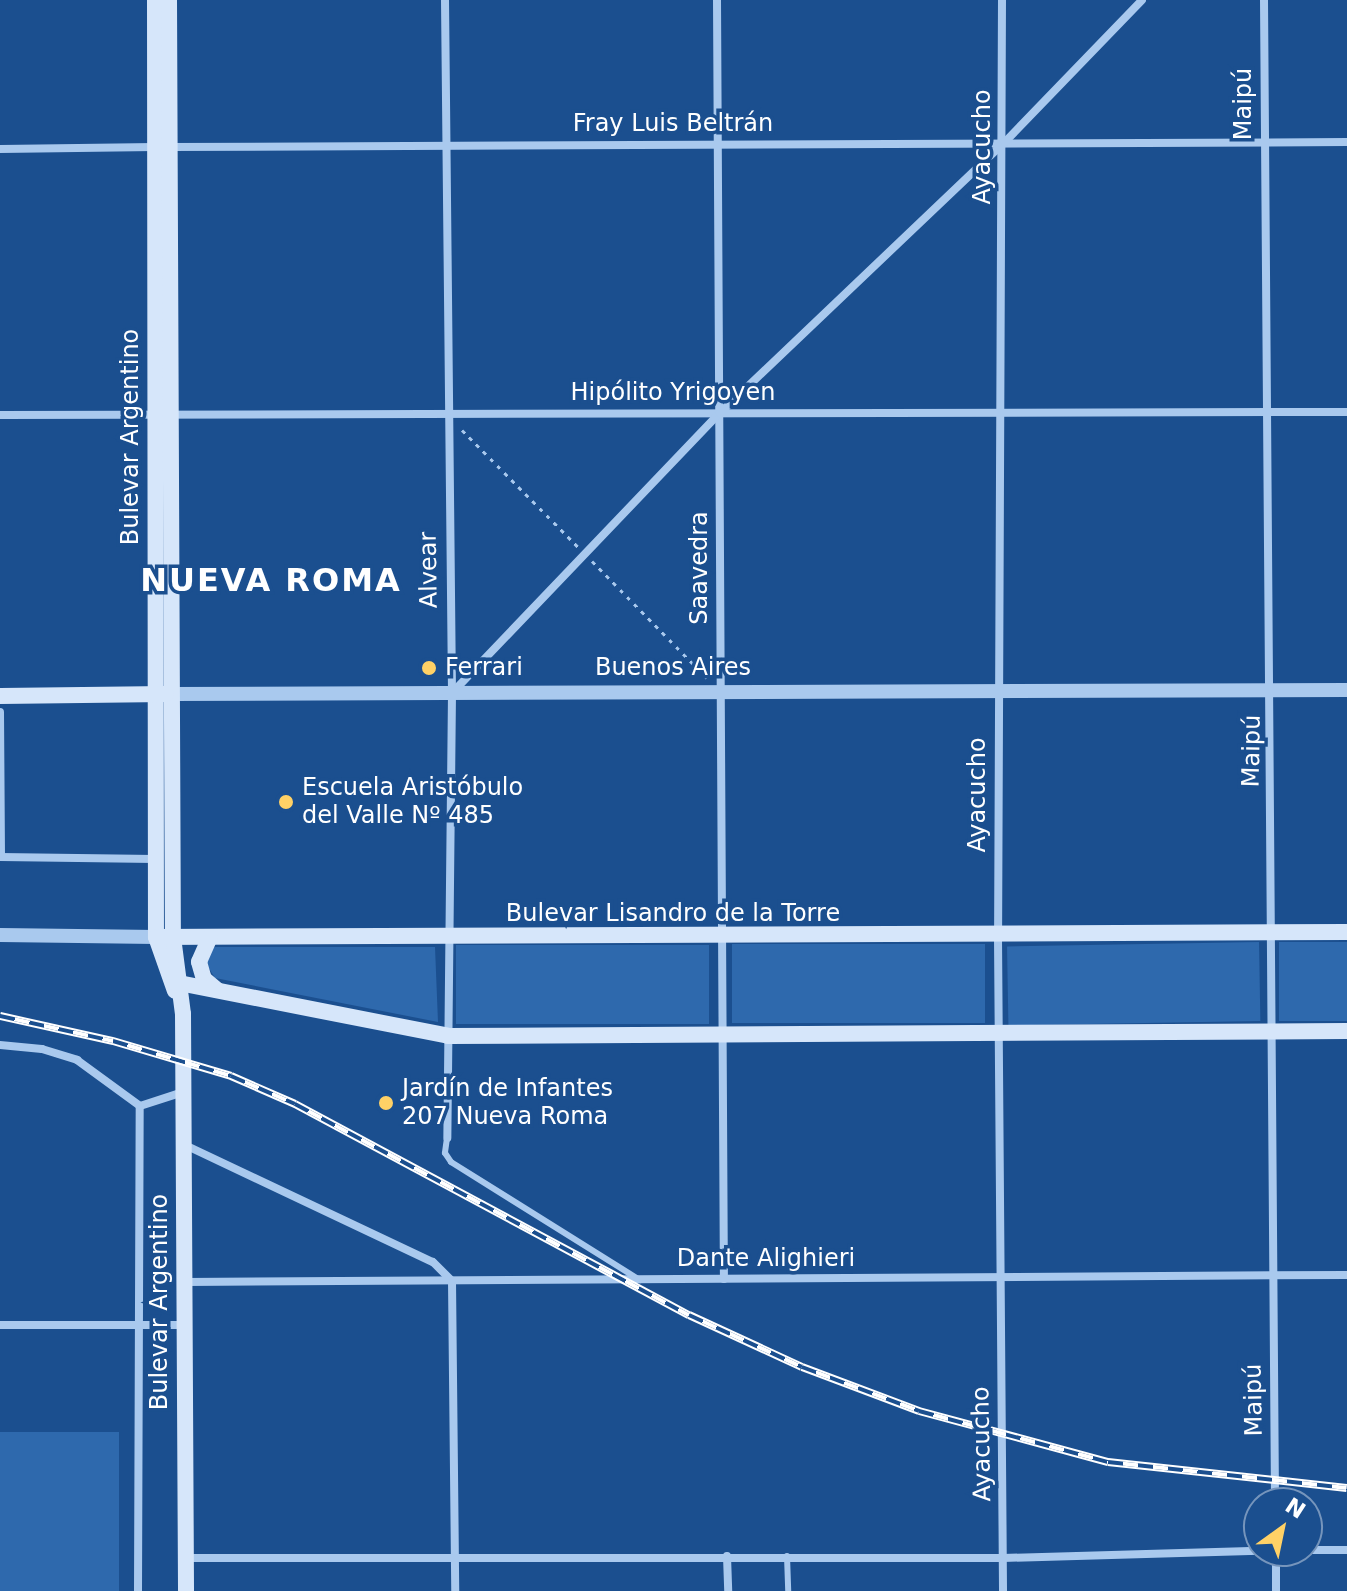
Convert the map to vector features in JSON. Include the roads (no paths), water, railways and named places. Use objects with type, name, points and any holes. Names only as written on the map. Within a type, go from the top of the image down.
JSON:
[{"type":"main road","name":"Bulevar Argentino","points":[[155,0],[162,147],[164,937]]},
{"type":"main road","name":"Bulevar Argentino","points":[[162,147],[169,0]]},
{"type":"main road","name":"Bulevar Argentino","points":[[164,694],[155,859],[164,937],[183,1014],[186,1591]]},
{"type":"main road","name":"Buenos Aires","points":[[0,696],[164,694]]},
{"type":"main road","name":"Bulevar Lisandro de la Torre","points":[[164,937],[998,937],[1269,930],[1347,932]]},
{"type":"main road","points":[[210,937],[199,962],[204,979],[218,991]]},
{"type":"main road","points":[[177,983],[448,1036],[1347,1031]]},
{"type":"street","name":"Alvear","points":[[445,0],[446,414],[452,693],[447,1138]]},
{"type":"street","name":"Saavedra","points":[[717,0],[724,1279]]},
{"type":"street","name":"Ayacucho","points":[[1002,0],[1005,142],[998,413],[998,937],[1003,1591]]},
{"type":"street","points":[[452,693],[720,413],[1005,142],[1142,0]]},
{"type":"street","name":"Maipú","points":[[1264,0],[1273,690],[1269,930],[1275,1487]]},
{"type":"street","name":"Fray Luis Beltrán","points":[[0,149],[1347,142]]},
{"type":"street","name":"Hipólito Yrigoyen","points":[[0,415],[1347,412]]},
{"type":"street","name":"Buenos Aires","points":[[164,694],[1347,690]]},
{"type":"street","points":[[0,712],[1,857],[155,859]]},
{"type":"street","name":"Bulevar Lisandro de la Torre","points":[[0,935],[164,937]]},
{"type":"street","points":[[0,1045],[42,1049],[77,1060],[140,1106]]},
{"type":"street","points":[[140,1106],[184,1092]]},
{"type":"street","points":[[138,1591],[140,1106]]},
{"type":"street","points":[[184,1144],[433,1262],[452,1281],[455,1591]]},
{"type":"street","name":"Dante Alighieri","points":[[184,1282],[1347,1275]]},
{"type":"street","points":[[0,1325],[184,1325]]},
{"type":"street","points":[[1323,1550],[1347,1550]]},
{"type":"street","points":[[186,1558],[456,1555],[1003,1558],[1243,1551]]},
{"type":"street","points":[[727,1556],[728,1591]]},
{"type":"street","points":[[1276,1567],[1276,1591]]},
{"type":"lane","points":[[447,1138],[445,1153],[451,1162],[641,1280]]},
{"type":"lane","points":[[787,1556],[788,1591]]},
{"type":"railway","points":[[0,1016],[113,1041],[231,1076],[295,1104],[689,1315],[802,1367],[919,1411],[1108,1462],[1347,1488]]},
{"type":"place","name":"Ferrari","points":[[429,668]]},
{"type":"place","name":"Escuela Aristóbulo del Valle Nº 485","points":[[286,802]]},
{"type":"place","name":"Jardín de Infantes 207 Nueva Roma","points":[[386,1103]]},
{"type":"district","name":"NUEVA ROMA","points":[[271,580]]}]
